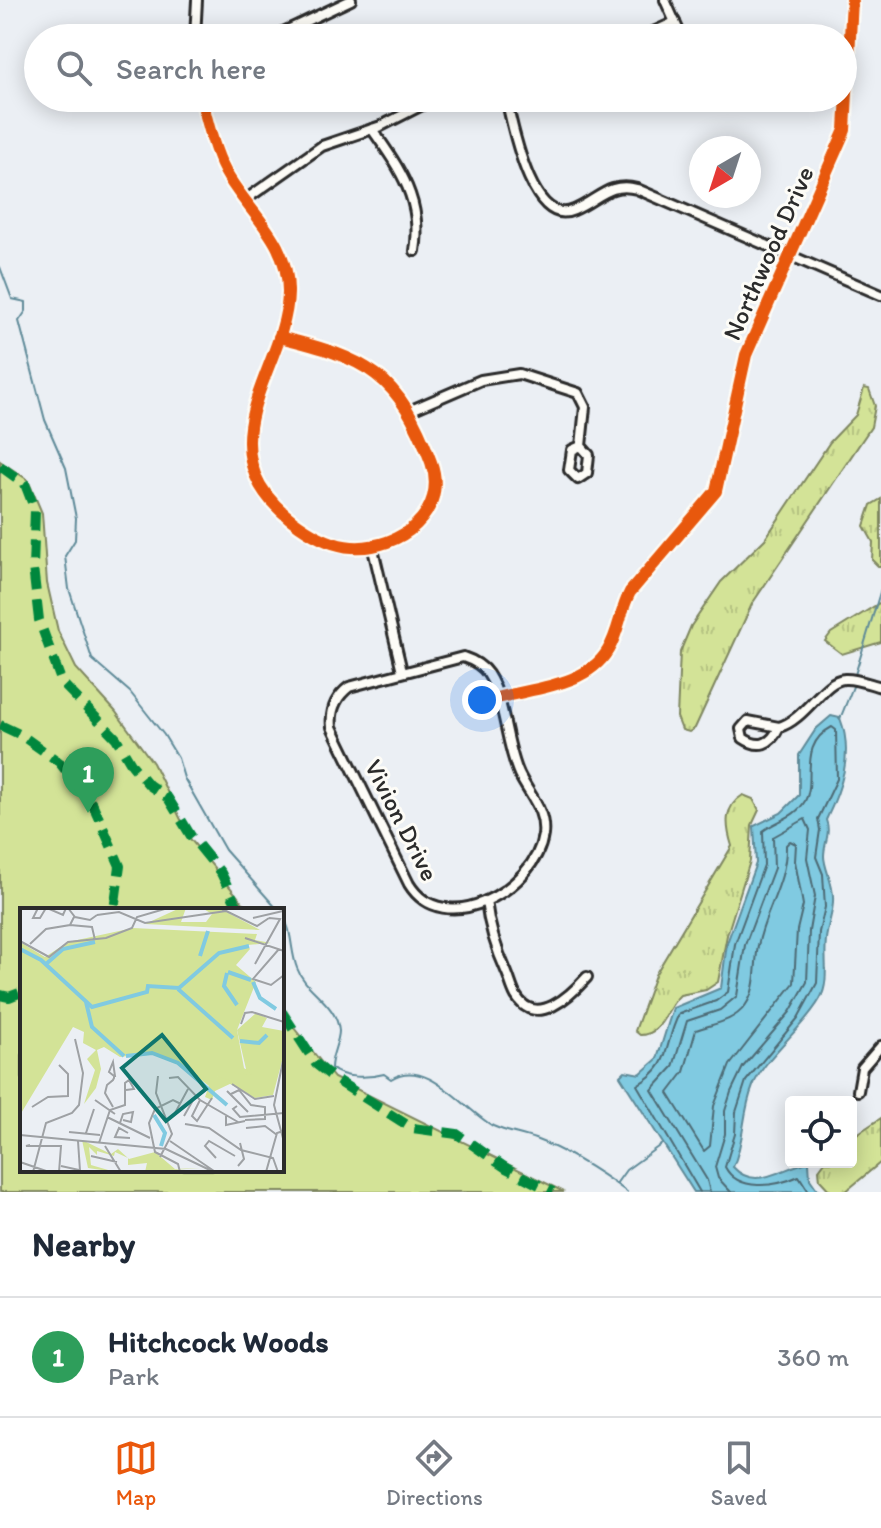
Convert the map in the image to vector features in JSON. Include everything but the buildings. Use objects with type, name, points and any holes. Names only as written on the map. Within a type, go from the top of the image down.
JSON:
[{"type":"street","points":[[196,24],[197,0]]},
{"type":"street","points":[[300,24],[351,0]]},
{"type":"street","points":[[665,0],[675,22],[671,24]]},
{"type":"street","name":"Northwood Drive","points":[[851,24],[852,0]]},
{"type":"street","points":[[205,112],[221,162],[274,237],[286,266],[287,303],[249,428],[249,456],[255,474],[280,510],[324,538],[350,547],[372,545],[421,521],[436,497],[437,482],[409,411],[387,380],[345,356],[279,337]]},
{"type":"street","points":[[245,200],[322,146],[372,129],[407,112]]},
{"type":"street","points":[[509,112],[524,171],[537,192],[558,210],[573,211],[599,193],[629,186],[881,295]]},
{"type":"street","name":"Northwood Drive","points":[[497,698],[575,678],[594,667],[611,644],[620,611],[637,582],[712,498],[723,468],[746,355],[835,156],[848,112]]},
{"type":"street","points":[[372,129],[413,196],[418,229],[415,251]]},
{"type":"street","points":[[409,411],[481,380],[519,374],[578,393],[585,410],[581,446]]},
{"type":"street","points":[[372,545],[402,671]]},
{"type":"street","name":"Vivion Drive","points":[[463,657],[486,672],[497,698],[510,753],[541,811],[543,834],[531,863],[507,889],[486,901],[441,910],[417,896],[332,727],[333,708],[345,690],[402,671],[463,657]]},
{"type":"street","points":[[779,727],[793,724],[835,680],[846,679],[881,687]]},
{"type":"street","points":[[486,901],[495,946],[513,991],[523,1004],[532,1009],[548,1009],[587,977]]},
{"type":"street","points":[[858,1091],[862,1068],[881,1046]]},
{"type":"green space","points":[[864,388],[869,389],[875,406],[871,427],[752,604],[695,728],[689,732],[682,730],[677,717],[680,652],[691,626],[721,582],[765,539],[830,442],[856,415]]},
{"type":"green space","points":[[0,461],[28,480],[42,513],[47,583],[58,631],[76,668],[115,711],[153,763],[191,840],[247,908],[20,908],[20,1172],[284,1172],[284,1016],[334,1078],[564,1192],[0,1192]]},
{"type":"green space","points":[[881,499],[881,566],[878,566],[872,560],[873,542],[864,526],[871,505]]},
{"type":"green space","points":[[881,602],[881,642],[842,654],[825,641],[831,633]]},
{"type":"green space","points":[[743,795],[753,799],[759,810],[752,825],[750,861],[727,935],[718,982],[706,990],[680,995],[654,1031],[640,1035],[635,1031],[655,975],[732,846],[728,832],[729,811]]},
{"type":"green space","points":[[881,1118],[881,1162],[845,1192],[831,1192],[820,1180],[819,1170],[857,1168],[857,1134]]},
{"type":"water","points":[[831,716],[840,718],[846,745],[841,784],[826,820],[828,829],[824,861],[832,886],[833,902],[826,941],[825,984],[813,1010],[767,1064],[753,1086],[733,1167],[742,1174],[760,1178],[791,1168],[809,1168],[810,1179],[819,1192],[694,1192],[620,1076],[625,1071],[640,1074],[657,1059],[673,1008],[721,988],[727,943],[756,863],[754,826],[781,813],[799,795],[799,755],[816,729]]},
{"type":"waterway","points":[[0,267],[12,299],[26,302],[26,311],[19,321],[45,420],[66,468],[76,518],[75,540],[65,556],[69,589],[92,659],[130,692],[164,735],[178,758],[184,778],[225,850],[276,908]]},
{"type":"waterway","points":[[854,678],[881,589]]},
{"type":"waterway","points":[[840,719],[854,684]]},
{"type":"waterway","points":[[284,918],[301,976],[337,1021],[339,1035],[331,1068],[336,1072],[364,1077],[384,1074],[391,1079],[405,1074],[418,1075],[432,1080],[493,1126],[559,1150],[627,1192]]},
{"type":"waterway","points":[[616,1184],[626,1170],[662,1144]]},
{"type":"marked path","points":[[0,466],[25,484],[35,510],[33,567],[39,620],[62,683],[116,738],[132,765],[149,785],[168,798],[191,836],[221,873],[238,908]]},
{"type":"marked path","points":[[0,725],[21,735],[59,762],[93,805],[120,866],[114,908]]},
{"type":"marked path","points":[[0,995],[9,997],[20,993]]},
{"type":"marked path","points":[[284,1015],[316,1064],[335,1079],[412,1128],[457,1134],[506,1168],[553,1192]]},
{"type":"cycle path","points":[[851,24],[852,0]]},
{"type":"cycle path","points":[[205,112],[224,169],[268,231],[283,259],[288,293],[279,337]]},
{"type":"cycle path","points":[[497,698],[558,684],[599,662],[612,643],[630,592],[716,491],[746,355],[845,130],[846,112]]},
{"type":"cycle path","points":[[279,337],[335,353],[357,363],[376,374],[406,408],[419,432],[435,480],[427,512],[403,535],[370,546],[339,545],[300,526],[276,506],[260,485],[251,461],[249,437],[260,389],[279,337]]},
{"type":"place","name":"Hitchcock Woods","points":[[88,813]]}]
